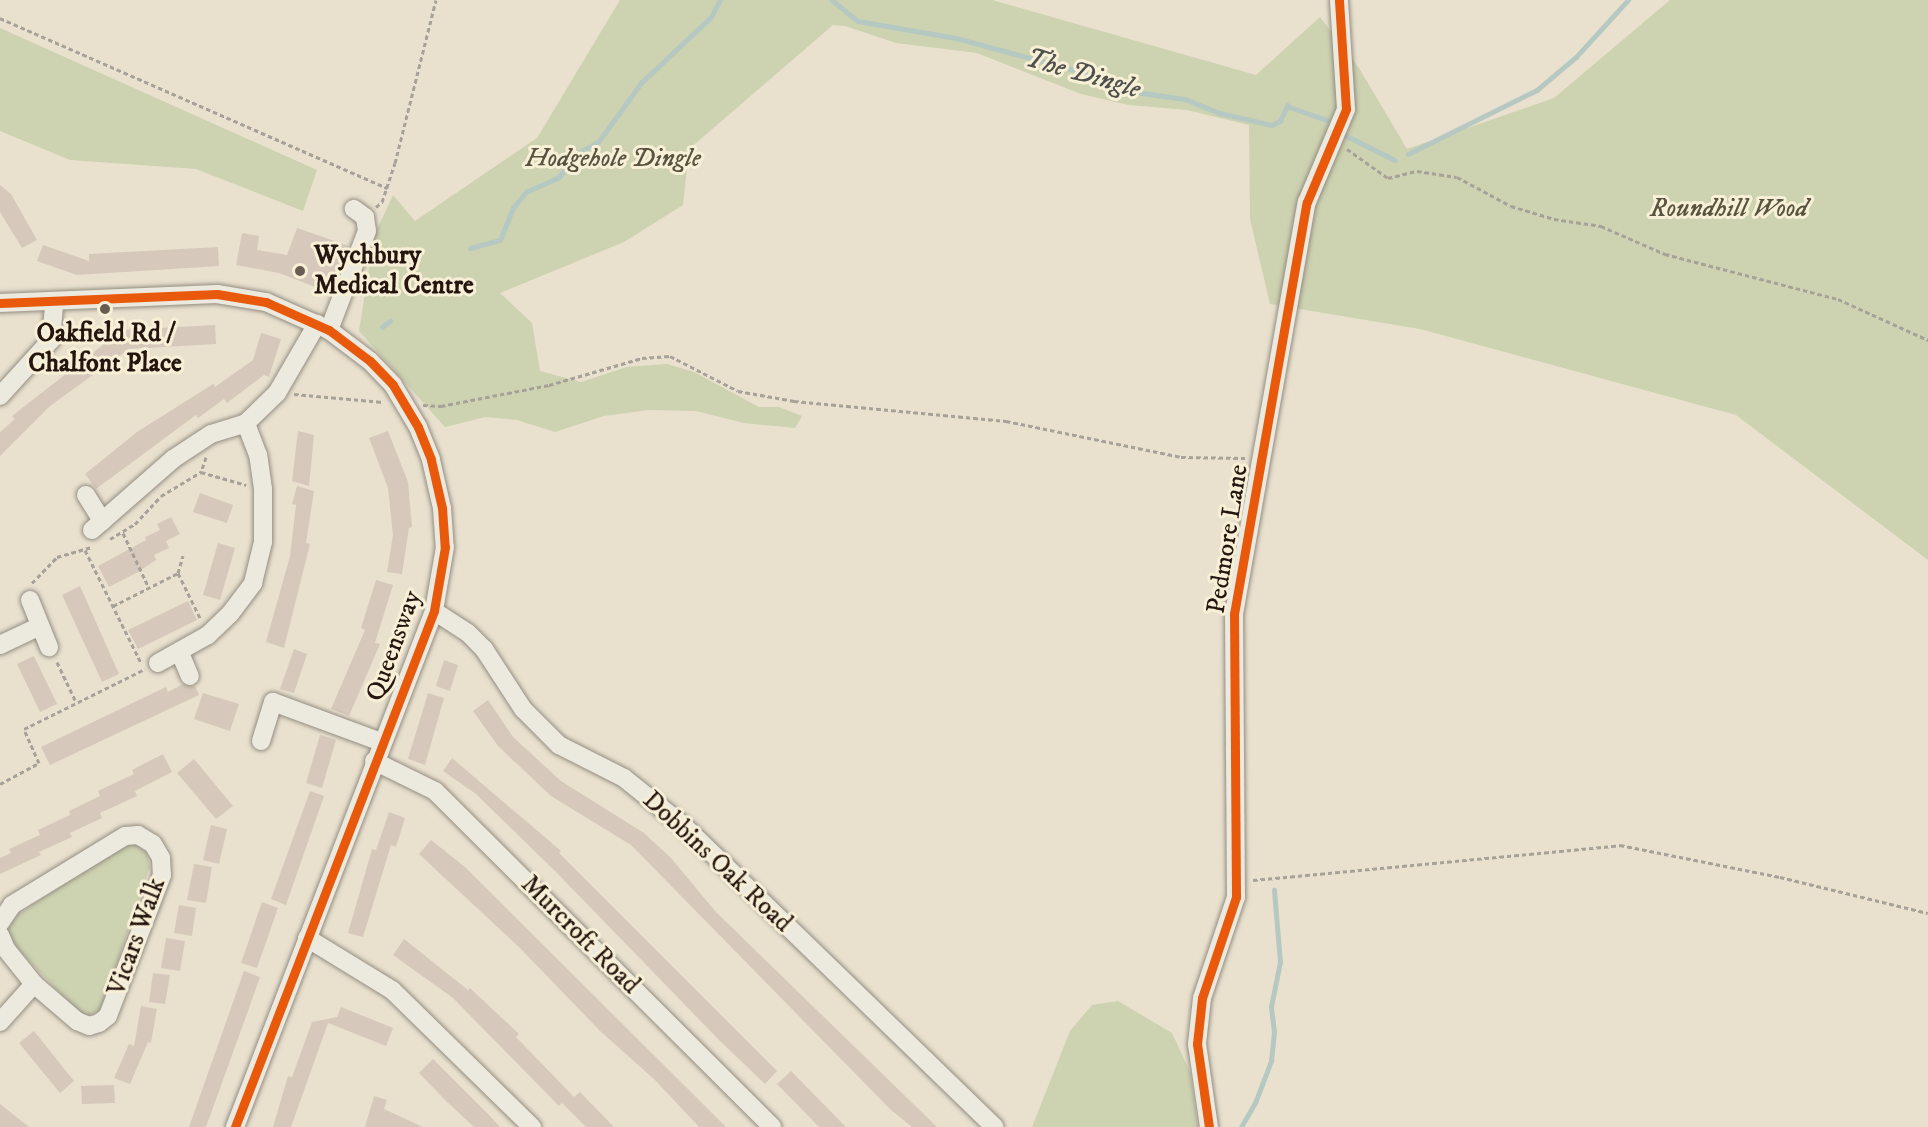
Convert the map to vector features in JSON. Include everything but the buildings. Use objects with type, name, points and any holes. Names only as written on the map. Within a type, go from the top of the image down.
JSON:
[{"type":"street","name":"Pedmore Lane","points":[[1209,1127],[1197,1044],[1202,998],[1236,897],[1234,614],[1307,202],[1346,109],[1339,0]]},
{"type":"street","points":[[86,495],[97,525],[172,459],[214,433],[246,423],[277,393],[323,327],[367,231],[360,213]]},
{"type":"street","name":"Queensway","points":[[0,303],[239,295],[266,302],[323,327],[370,361],[404,403],[431,460],[442,507],[445,546],[434,611],[381,742],[235,1127]]},
{"type":"street","points":[[0,396],[51,340],[54,302]]},
{"type":"street","points":[[151,666],[180,653],[208,635],[230,615],[253,583],[262,542],[263,489],[258,455],[246,423]]},
{"type":"street","points":[[30,600],[50,647]]},
{"type":"street","name":"Dobbins Oak Road","points":[[434,611],[468,633],[484,649],[523,709],[559,745],[624,778],[685,827],[995,1127]]},
{"type":"street","points":[[0,645],[40,626]]},
{"type":"street","points":[[180,653],[190,676]]},
{"type":"street","points":[[261,741],[273,702],[381,742]]},
{"type":"street","name":"Murcroft Road","points":[[374,761],[435,791],[772,1127]]},
{"type":"street","name":"Vicars Walk","points":[[0,923],[12,905],[125,836],[138,835],[153,844],[161,858],[162,875],[108,1016],[89,1026],[77,1021],[34,984],[6,949],[0,935]]},
{"type":"street","points":[[307,938],[392,990],[532,1127]]},
{"type":"street","points":[[0,1022],[34,984]]},
{"type":"path","points":[[360,213],[382,202],[387,188],[436,0]]},
{"type":"path","points":[[0,18],[387,188]]},
{"type":"path","points":[[1332,143],[1388,178],[1417,171],[1456,177],[1511,206],[1554,219],[1601,226],[1665,254],[1838,299],[1928,340]]},
{"type":"path","points":[[277,393],[441,406],[549,386],[642,358],[669,356],[738,391],[794,401],[932,411],[1047,428],[1181,457],[1224,455],[1261,460]]},
{"type":"path","points":[[214,433],[201,472],[263,489]]},
{"type":"path","points":[[123,533],[149,588]]},
{"type":"path","points":[[0,784],[39,763],[24,729],[151,666],[113,606],[85,550]]},
{"type":"path","points":[[183,556],[178,573],[208,635]]},
{"type":"path","points":[[113,606],[178,573]]},
{"type":"path","points":[[50,647],[76,702]]},
{"type":"path","points":[[1237,881],[1307,878],[1309,872],[1620,845],[1780,877],[1928,913]]},
{"type":"green space","name":"Roundhill Wood","points":[[620,0],[992,0],[1256,75],[1320,17],[1359,68],[1407,149],[1554,98],[1670,0],[1928,0],[1928,560],[1736,415],[1420,329],[1270,304],[1250,219],[1249,125],[1187,110],[1129,105],[1081,94],[977,53],[896,43],[845,26],[833,25],[689,149],[683,205],[624,242],[500,293],[532,323],[540,371],[581,382],[627,367],[667,364],[694,372],[759,407],[779,407],[802,416],[795,428],[744,423],[696,411],[649,410],[604,416],[555,432],[517,420],[485,417],[445,427],[359,331],[374,236],[393,195],[415,221],[537,138]]},
{"type":"green space","points":[[0,28],[317,170],[303,211],[196,169],[70,160],[0,131]]},
{"type":"green space","points":[[126,843],[138,843],[147,854],[150,867],[101,1010],[83,1017],[9,940],[7,930],[14,917]]},
{"type":"green space","points":[[1118,1001],[1172,1033],[1190,1072],[1198,1127],[1032,1127],[1070,1031],[1092,1005]]},
{"type":"waterway","name":"The Dingle","points":[[470,248],[500,240],[513,208],[526,192],[558,178],[579,153],[599,141],[641,83],[711,17],[720,0]]},
{"type":"waterway","name":"The Dingle","points":[[832,0],[858,21],[956,38],[1093,75],[1135,92],[1185,99],[1220,113],[1272,125],[1280,121],[1287,106],[1327,120]]},
{"type":"waterway","name":"The Dingle","points":[[1408,154],[1537,90],[1576,57],[1628,0]]},
{"type":"waterway","name":"The Dingle","points":[[1343,134],[1395,160]]},
{"type":"waterway","name":"The Dingle","points":[[382,327],[390,321]]},
{"type":"waterway","points":[[1241,1127],[1255,1103],[1271,1061],[1274,1032],[1271,1007],[1280,962],[1274,890]]},
{"type":"cycle path","points":[[1209,1127],[1197,1044],[1202,998],[1236,897],[1234,614],[1307,202],[1346,109],[1339,0]]},
{"type":"cycle path","points":[[0,303],[217,294],[266,302],[329,330],[370,361],[393,385],[418,427],[431,460],[442,508],[445,547],[434,611],[235,1127]]},
{"type":"place","name":"Wychbury Medical Centre","points":[[300,271]]},
{"type":"place","name":"Oakfield Rd / Chalfont Place","points":[[105,309]]},
{"type":"park label","name":"Hodgehole Dingle","points":[[613,159]]}]
